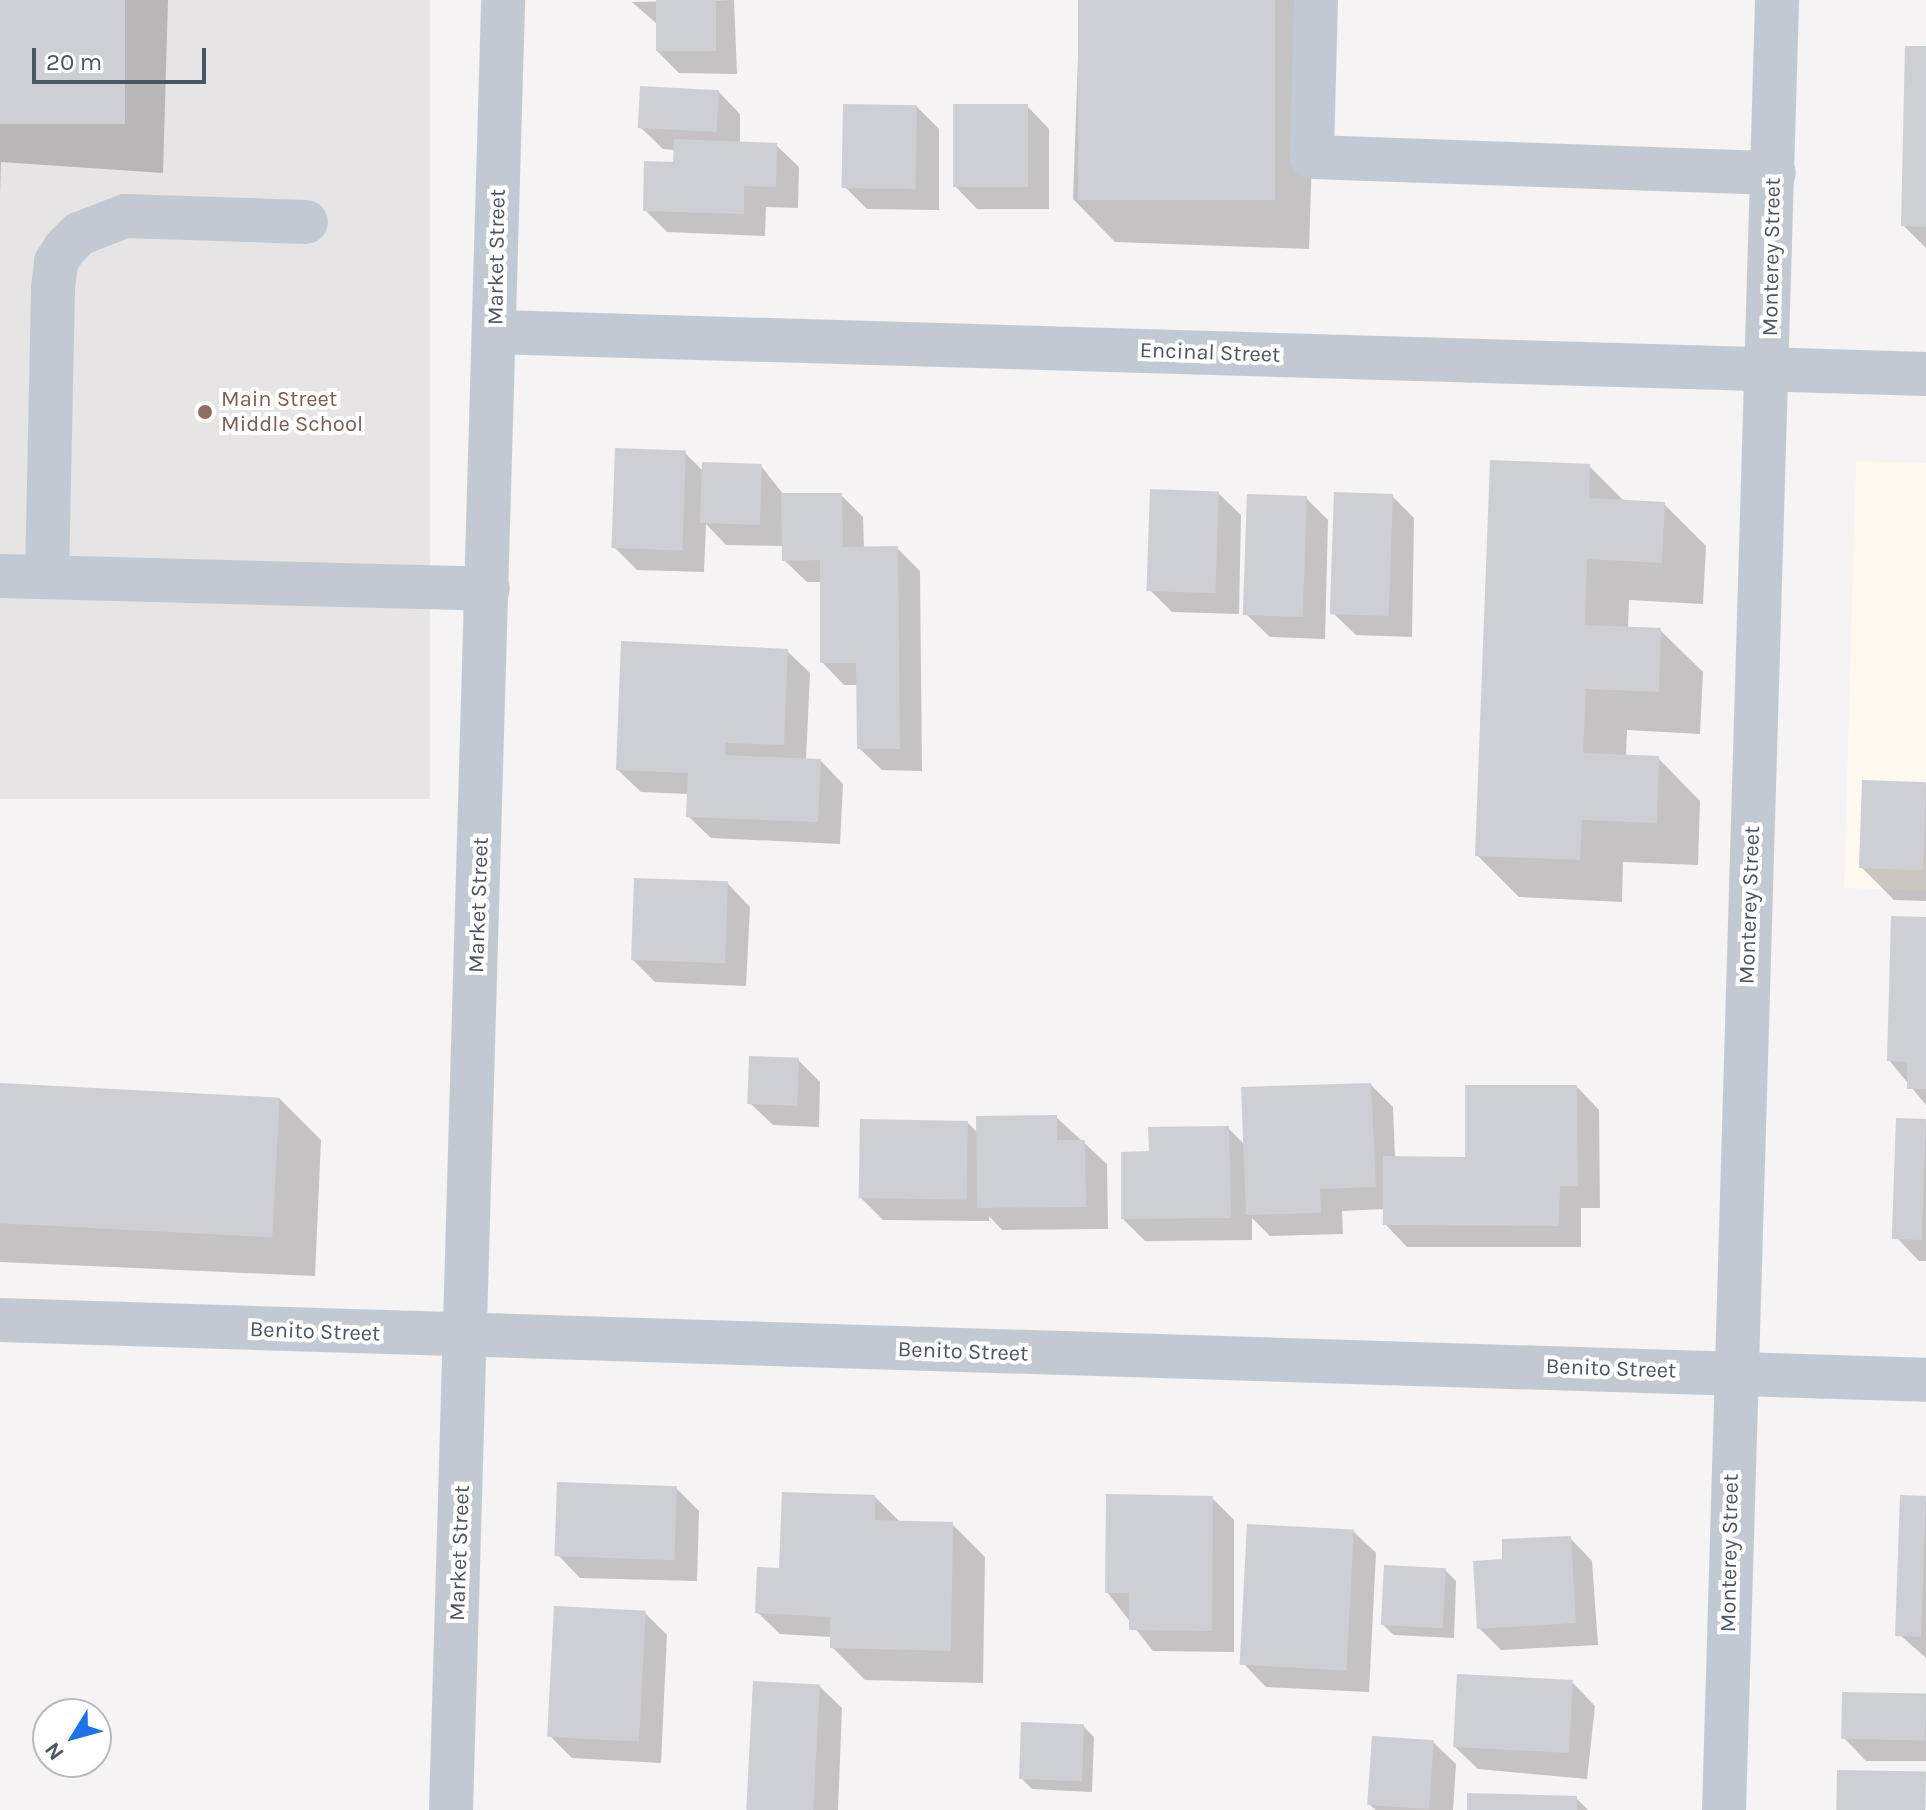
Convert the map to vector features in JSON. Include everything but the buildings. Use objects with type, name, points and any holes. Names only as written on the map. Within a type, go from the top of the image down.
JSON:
[{"type":"street","name":"Market Street","points":[[451,1810],[467,1338],[503,0]]},
{"type":"street","points":[[1316,0],[1312,157],[1774,173]]},
{"type":"street","name":"Monterey Street","points":[[1724,1810],[1734,1373],[1769,369],[1777,0]]},
{"type":"street","points":[[47,577],[53,288],[56,262],[65,248],[79,234],[125,216],[306,222]]},
{"type":"street","name":"Encinal Street","points":[[495,332],[1926,374]]},
{"type":"street","points":[[0,576],[488,589]]},
{"type":"street","name":"Benito Street","points":[[0,1320],[467,1338],[1926,1380]]},
{"type":"shaded area","name":"Main Street Middle School","points":[[0,0],[430,0],[430,799],[0,799]]},
{"type":"shaded area","points":[[1856,461],[1926,463],[1926,891],[1844,888]]},
{"type":"place","name":"Main Street Middle School","points":[[205,412]]}]
